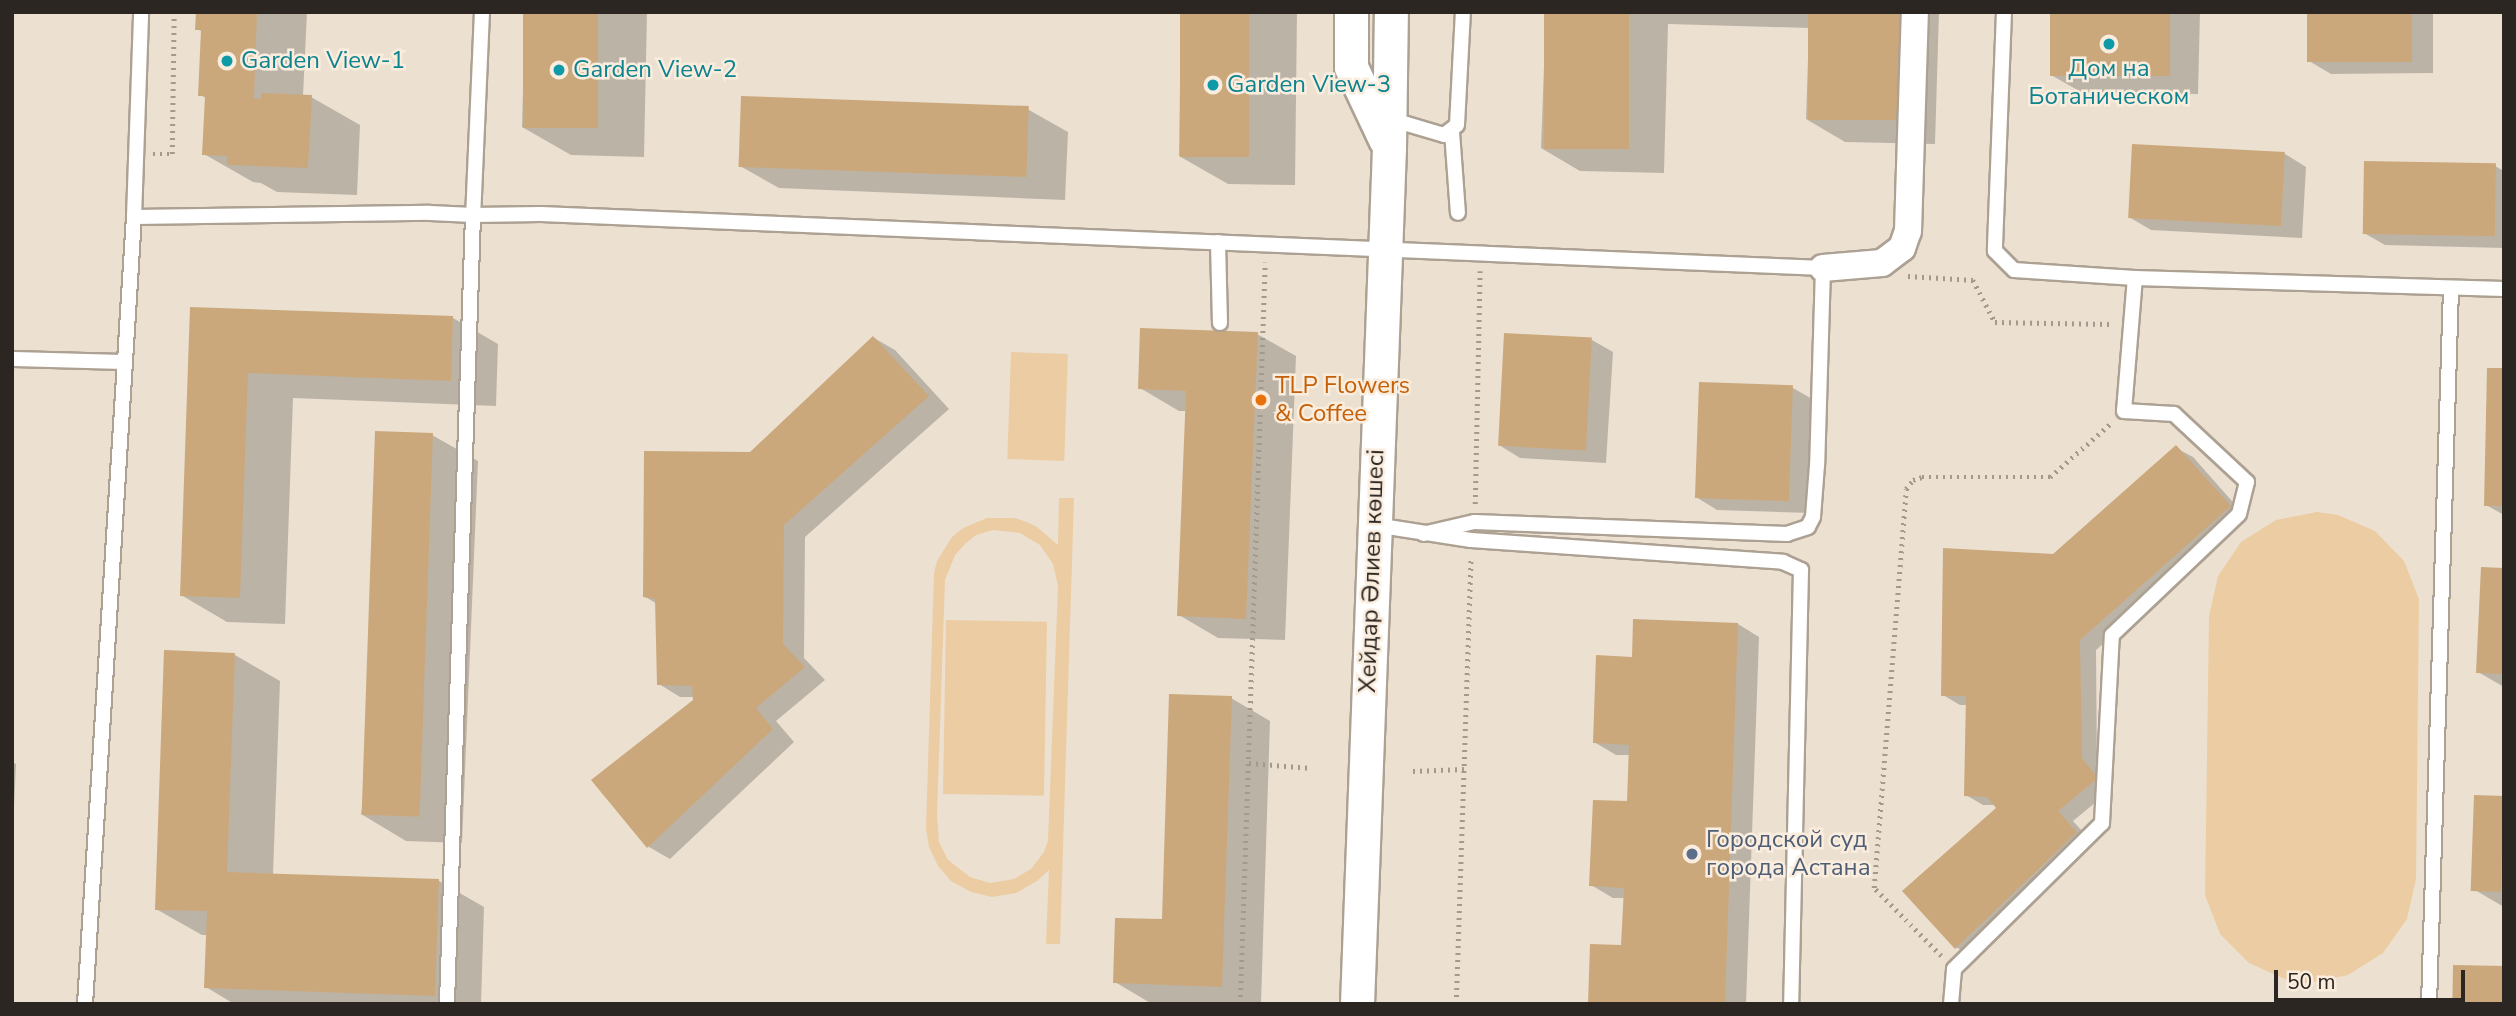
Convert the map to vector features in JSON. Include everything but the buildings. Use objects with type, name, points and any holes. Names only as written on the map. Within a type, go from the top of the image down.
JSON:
[{"type":"street","points":[[1351,12],[1351,67],[1389,133]]},
{"type":"street","points":[[1824,268],[1882,263],[1902,248],[1908,231],[1915,12]]},
{"type":"street","name":"Хейдар Әлиев көшесі","points":[[1357,1004],[1393,17]]},
{"type":"lane","points":[[85,1004],[134,217],[141,12]]},
{"type":"lane","points":[[447,1004],[472,215],[482,12]]},
{"type":"lane","points":[[1389,133],[1444,135],[1452,132],[1457,125],[1463,12]]},
{"type":"lane","points":[[2004,12],[1995,251],[2014,270],[2134,278],[2504,289]]},
{"type":"lane","points":[[1452,132],[1458,213]]},
{"type":"lane","points":[[134,217],[541,214],[1824,268],[1813,516],[1808,527],[1787,534],[1474,522],[1423,534]]},
{"type":"lane","points":[[1217,242],[1220,323]]},
{"type":"lane","points":[[1951,1004],[1954,969],[2102,822],[2112,635],[2239,514],[2247,482],[2174,414],[2124,411],[2134,278]]},
{"type":"lane","points":[[2429,1004],[2451,288]]},
{"type":"lane","points":[[12,359],[125,362]]},
{"type":"lane","points":[[1373,525],[1471,540],[1783,562],[1801,570],[1791,1004]]},
{"type":"path","points":[[136,155],[172,154],[174,12]]},
{"type":"path","points":[[1240,1004],[1266,244]]},
{"type":"path","points":[[1474,522],[1481,253]]},
{"type":"path","points":[[1882,263],[1892,276],[1973,280],[1995,322],[2130,325]]},
{"type":"path","points":[[1954,969],[1874,888],[1906,489],[1913,480],[1922,477],[2050,477],[2124,411]]},
{"type":"path","points":[[1456,1004],[1471,540]]},
{"type":"path","points":[[1249,763],[1312,768]]},
{"type":"path","points":[[1413,771],[1464,769]]},
{"type":"shaded area","points":[[1011,352],[1068,354],[1064,461],[1007,459]]},
{"type":"shaded area","points":[[1059,498],[1074,498],[1060,944],[1046,944],[1049,870],[1037,881],[1016,893],[992,897],[971,892],[951,881],[938,866],[929,847],[926,828],[934,573],[937,561],[952,537],[963,528],[987,518],[1014,518],[1027,522],[1058,545]],"holes":[[[993,530],[1020,533],[1040,545],[1053,564],[1058,586],[1048,841],[1044,852],[1031,869],[1014,879],[990,883],[970,877],[948,860],[939,842],[937,815],[945,580],[955,555],[976,535]]]},
{"type":"shaded area","points":[[2317,512],[2338,515],[2375,531],[2404,561],[2419,599],[2416,879],[2407,919],[2383,953],[2348,975],[2308,983],[2287,980],[2249,963],[2220,934],[2205,895],[2209,616],[2218,576],[2241,542],[2276,520]]},
{"type":"shaded area","points":[[946,620],[1047,622],[1044,796],[943,794]]},
{"type":"place","name":"Дом на Ботаническом","points":[[2109,44]]},
{"type":"place","name":"Garden View-1","points":[[227,61]]},
{"type":"place","name":"Garden View-2","points":[[559,70]]},
{"type":"place","name":"Garden View-3","points":[[1213,85]]},
{"type":"place","name":"TLP Flowers & Coffee","points":[[1261,400]]},
{"type":"place","name":"Городской суд города Астана","points":[[1692,854]]}]
